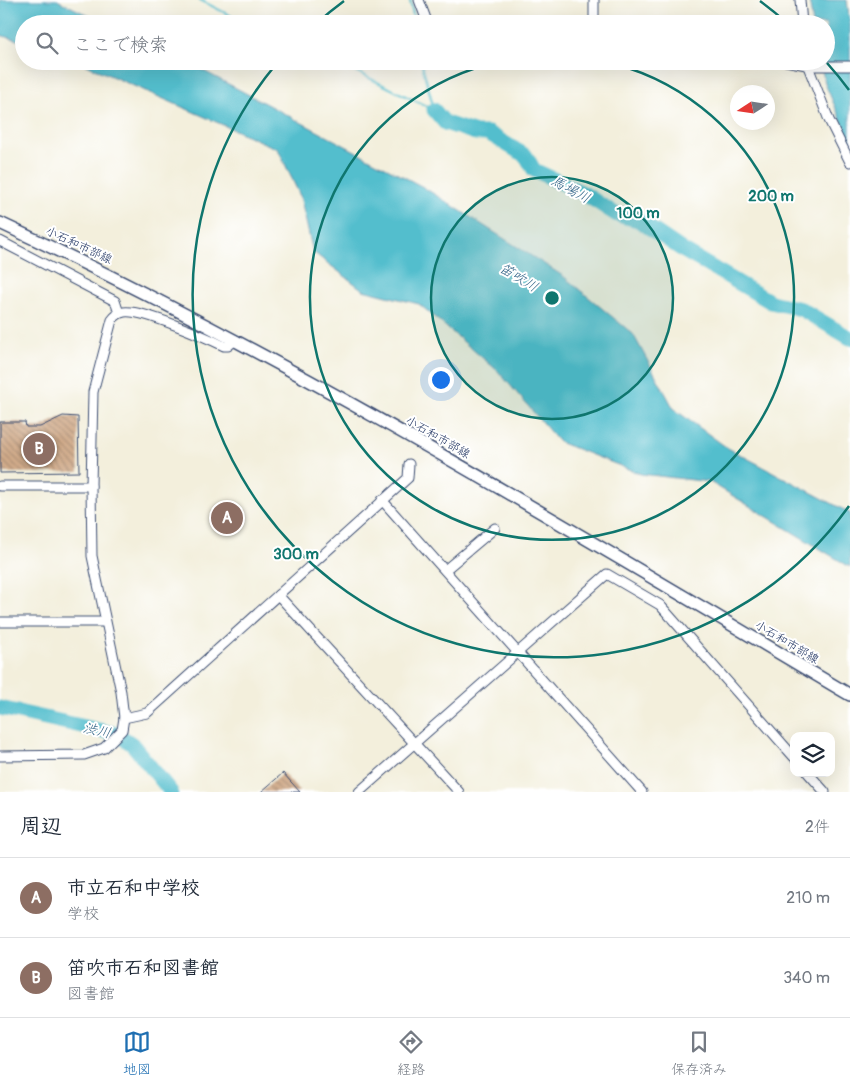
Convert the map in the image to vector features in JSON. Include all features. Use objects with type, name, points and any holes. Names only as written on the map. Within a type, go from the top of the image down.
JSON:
[{"type":"main road","name":"小石和市部線","points":[[0,223],[98,268],[331,391],[850,695]]},
{"type":"street","points":[[419,0],[425,15]]},
{"type":"street","points":[[594,0],[594,15]]},
{"type":"street","points":[[800,0],[801,15]]},
{"type":"street","points":[[835,65],[850,66]]},
{"type":"street","points":[[810,70],[829,120],[850,162]]},
{"type":"street","points":[[0,241],[115,301],[120,313]]},
{"type":"street","points":[[0,756],[84,755],[104,748],[113,742],[122,730],[124,718],[92,556],[90,486],[93,392],[112,320],[120,313],[132,312],[195,332],[224,346],[228,346],[235,340]]},
{"type":"street","points":[[124,718],[147,713],[408,478],[409,464]]},
{"type":"street","points":[[0,486],[90,486]]},
{"type":"street","points":[[382,500],[642,792]]},
{"type":"street","points":[[445,570],[495,528]]},
{"type":"street","points":[[359,792],[607,574],[660,605],[790,752]]},
{"type":"street","points":[[278,595],[459,792]]},
{"type":"street","points":[[0,622],[105,622]]},
{"type":"street","points":[[812,777],[825,792]]},
{"type":"water","points":[[0,0],[57,0],[88,15],[15,15],[15,39],[0,35]]},
{"type":"water","points":[[809,0],[847,0],[850,26],[850,141],[826,86],[822,70],[835,70],[835,15],[812,15]]},
{"type":"water","name":"笛吹川","points":[[98,70],[202,70],[423,187],[563,276],[633,334],[674,409],[726,447],[850,513],[850,567],[710,482],[641,474],[559,442],[498,371],[419,304],[363,290],[313,252],[300,196],[278,149]]},
{"type":"building","points":[[63,416],[78,417],[79,472],[0,473],[0,422],[25,422],[26,427],[40,427]]},
{"type":"building","points":[[283,773],[300,792],[261,792]]},
{"type":"waterway","name":"馬場川","points":[[200,0],[229,15]]},
{"type":"waterway","points":[[410,0],[413,15]]},
{"type":"waterway","name":"馬場川","points":[[353,70],[434,110]]},
{"type":"waterway","points":[[423,70],[434,109]]},
{"type":"waterway","name":"馬場川","points":[[434,110],[445,123],[476,133],[488,133],[526,156],[534,170],[583,193],[617,215],[638,220],[684,251],[771,302],[801,309],[850,338]]},
{"type":"waterway","name":"渋川","points":[[0,708],[117,734],[132,744],[171,792]]},
{"type":"place","name":"笛吹市石和図書館","points":[[39,449]]},
{"type":"place","name":"市立石和中学校","points":[[227,518]]}]
